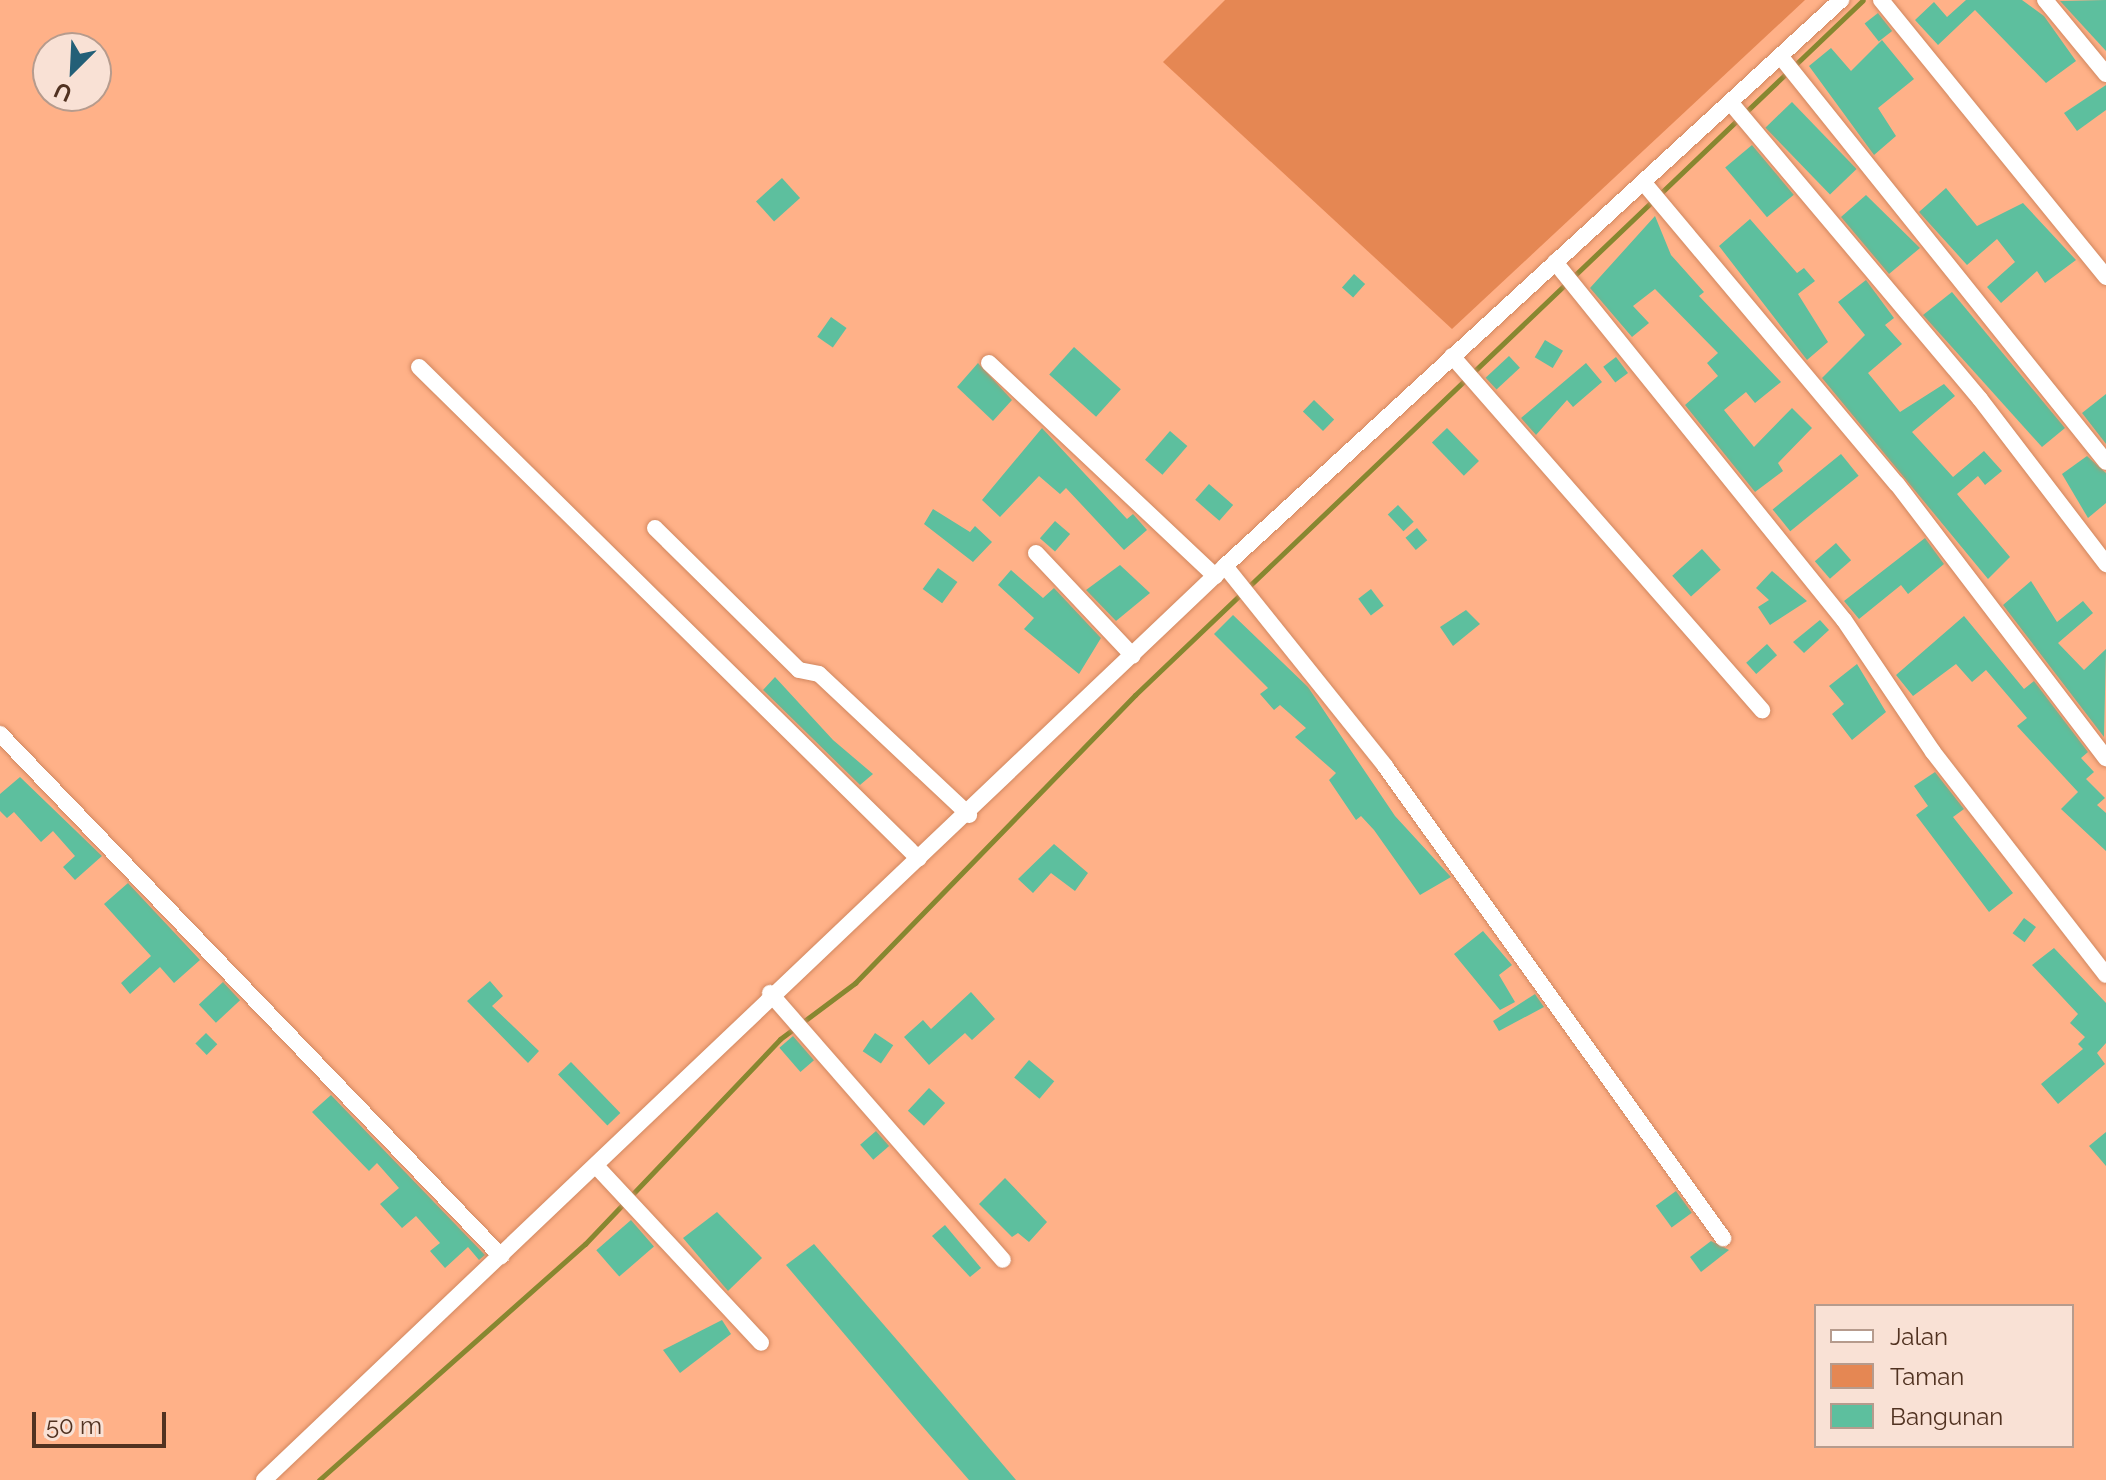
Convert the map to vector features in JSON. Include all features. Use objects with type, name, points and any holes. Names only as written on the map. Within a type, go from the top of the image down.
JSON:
[{"type":"street","points":[[264,1480],[283,1474],[501,1256],[598,1168],[770,993],[969,815],[1220,571],[1559,268],[1733,105],[1787,63],[1841,0]]},
{"type":"street","points":[[1881,0],[2106,277]]},
{"type":"street","points":[[2045,0],[2106,74]]},
{"type":"street","points":[[1787,63],[2106,462]]},
{"type":"street","points":[[1733,105],[1980,399],[2106,564]]},
{"type":"street","points":[[1646,186],[1668,208],[1897,484],[2106,758]]},
{"type":"street","points":[[1559,268],[1844,620],[1933,752],[2106,975]]},
{"type":"street","points":[[1456,361],[1475,387],[1762,710]]},
{"type":"street","points":[[989,363],[1220,571],[1237,581],[1403,790],[1723,1238]]},
{"type":"street","points":[[419,367],[919,859]]},
{"type":"street","points":[[655,528],[799,670],[819,674],[969,815]]},
{"type":"street","points":[[1036,553],[1133,656]]},
{"type":"street","points":[[0,734],[501,1256]]},
{"type":"street","points":[[770,993],[791,1008],[1003,1260]]},
{"type":"street","points":[[598,1168],[616,1183],[761,1343]]},
{"type":"green space","points":[[1225,0],[1805,0],[1452,329],[1163,62]]},
{"type":"building","points":[[1966,0],[2022,0],[2044,16],[2076,61],[2046,83],[1975,10],[1938,45],[1915,20],[1934,2],[1947,17]]},
{"type":"building","points":[[2106,0],[2106,51],[2060,1]]},
{"type":"building","points":[[1878,13],[1892,31],[1879,42],[1865,23]]},
{"type":"building","points":[[1882,40],[1914,79],[1878,108],[1896,136],[1874,155],[1809,66],[1831,48],[1851,71]]},
{"type":"building","points":[[2106,85],[2106,110],[2077,131],[2064,113]]},
{"type":"building","points":[[1792,102],[1857,169],[1830,195],[1765,128]]},
{"type":"building","points":[[1752,145],[1794,195],[1767,217],[1725,167]]},
{"type":"building","points":[[782,178],[800,198],[774,221],[756,201]]},
{"type":"building","points":[[1946,188],[1977,226],[2023,203],[2076,260],[2045,283],[2037,271],[2001,303],[1987,287],[2015,262],[1997,239],[1967,265],[1919,212]]},
{"type":"building","points":[[1866,195],[1920,248],[1889,274],[1841,217]]},
{"type":"building","points":[[1655,216],[1671,255],[1704,292],[1699,296],[1781,382],[1755,403],[1746,392],[1724,410],[1754,447],[1792,408],[1812,428],[1778,463],[1783,471],[1755,492],[1685,405],[1718,376],[1707,363],[1718,353],[1655,289],[1633,306],[1649,323],[1632,337],[1590,288]]},
{"type":"building","points":[[1750,219],[1797,273],[1804,268],[1815,281],[1798,294],[1828,342],[1807,360],[1719,246]]},
{"type":"building","points":[[1354,274],[1365,284],[1353,297],[1342,287]]},
{"type":"building","points":[[1866,280],[1894,318],[1885,325],[1902,344],[1868,373],[1900,412],[1944,384],[1955,396],[1912,432],[1953,477],[1984,451],[2002,471],[1985,485],[1978,476],[1957,494],[2010,557],[1988,579],[1822,378],[1865,335],[1838,302]]},
{"type":"building","points":[[1952,292],[2065,428],[2042,447],[1923,315]]},
{"type":"building","points":[[831,317],[847,328],[833,348],[817,337]]},
{"type":"building","points":[[1545,340],[1563,351],[1553,368],[1535,357]]},
{"type":"building","points":[[1074,347],[1121,389],[1096,417],[1049,374]]},
{"type":"building","points":[[1509,356],[1520,368],[1497,390],[1486,378]]},
{"type":"building","points":[[1616,357],[1628,373],[1615,383],[1603,367]]},
{"type":"building","points":[[978,363],[1012,400],[993,421],[957,387]]},
{"type":"building","points":[[1586,363],[1602,382],[1573,407],[1567,400],[1536,435],[1521,418]]},
{"type":"building","points":[[2106,394],[2106,444],[2082,413]]},
{"type":"building","points":[[1314,400],[1334,419],[1323,431],[1303,412]]},
{"type":"building","points":[[1042,428],[1127,519],[1133,514],[1147,530],[1124,550],[1066,488],[1060,494],[1039,476],[1000,517],[982,500]]},
{"type":"building","points":[[1447,428],[1479,461],[1464,476],[1432,443]]},
{"type":"building","points":[[1170,431],[1187,446],[1162,475],[1145,460]]},
{"type":"building","points":[[1841,454],[1859,476],[1790,531],[1773,509]]},
{"type":"building","points":[[2087,456],[2106,473],[2106,503],[2088,518],[2062,474]]},
{"type":"building","points":[[1209,484],[1233,505],[1219,521],[1195,500]]},
{"type":"building","points":[[1398,505],[1414,522],[1403,531],[1388,515]]},
{"type":"building","points":[[933,509],[970,532],[975,526],[992,542],[973,562],[924,524]]},
{"type":"building","points":[[1055,521],[1070,534],[1055,551],[1040,538]]},
{"type":"building","points":[[1417,528],[1427,540],[1416,550],[1406,538]]},
{"type":"building","points":[[1925,538],[1944,564],[1908,594],[1901,585],[1859,619],[1844,601]]},
{"type":"building","points":[[1836,543],[1851,560],[1830,579],[1815,561]]},
{"type":"building","points":[[1702,549],[1721,570],[1691,597],[1672,576]]},
{"type":"building","points":[[1120,565],[1150,593],[1116,621],[1086,590]]},
{"type":"building","points":[[938,568],[957,582],[942,603],[923,589]]},
{"type":"building","points":[[1011,570],[1043,598],[1054,588],[1101,638],[1079,674],[1024,629],[1034,618],[998,585]]},
{"type":"building","points":[[1772,571],[1807,601],[1770,625],[1758,607],[1769,600],[1756,588]]},
{"type":"building","points":[[2031,581],[2057,622],[2083,601],[2093,613],[2058,643],[2084,670],[2106,649],[2104,737],[2003,605]]},
{"type":"building","points":[[1371,589],[1384,606],[1371,615],[1358,599]]},
{"type":"building","points":[[1466,610],[1480,624],[1453,646],[1440,627]]},
{"type":"building","points":[[1233,615],[1308,687],[1395,816],[1451,877],[1420,895],[1374,830],[1361,816],[1356,820],[1329,780],[1336,773],[1295,737],[1306,728],[1280,705],[1274,710],[1260,694],[1268,688],[1214,634]]},
{"type":"building","points":[[1964,616],[2024,689],[2034,681],[2088,752],[2081,758],[2094,772],[2086,779],[2105,798],[2097,805],[2106,813],[2106,851],[2061,809],[2078,792],[2017,726],[2027,718],[1986,670],[1972,682],[1956,664],[1913,696],[1896,675]]},
{"type":"building","points":[[1820,620],[1829,630],[1804,653],[1793,642]]},
{"type":"building","points":[[1767,644],[1777,655],[1756,674],[1746,663]]},
{"type":"building","points":[[1857,664],[1886,712],[1852,740],[1832,714],[1844,704],[1829,686]]},
{"type":"building","points":[[775,677],[833,740],[873,774],[860,785],[763,690]]},
{"type":"building","points":[[1935,772],[1964,809],[1953,817],[2013,893],[1989,912],[1916,815],[1928,806],[1914,786]]},
{"type":"building","points":[[20,777],[102,856],[75,880],[63,867],[75,856],[53,831],[41,842],[14,812],[7,818],[0,811],[0,794]]},
{"type":"building","points":[[1054,844],[1088,873],[1075,891],[1051,873],[1033,893],[1018,879]]},
{"type":"building","points":[[128,883],[200,960],[174,983],[160,967],[130,994],[121,983],[151,956],[104,904]]},
{"type":"building","points":[[2024,918],[2036,927],[2025,942],[2013,933]]},
{"type":"building","points":[[1483,931],[1512,965],[1499,975],[1515,1002],[1500,1010],[1454,954]]},
{"type":"building","points":[[2054,948],[2106,1003],[2106,1043],[2097,1053],[2105,1064],[2058,1104],[2041,1084],[2083,1049],[2078,1044],[2085,1037],[2070,1023],[2078,1014],[2032,965]]},
{"type":"building","points":[[490,981],[503,996],[492,1006],[539,1051],[528,1063],[467,1001]]},
{"type":"building","points":[[223,982],[240,1000],[216,1023],[199,1005]]},
{"type":"building","points":[[971,992],[995,1019],[972,1040],[965,1033],[929,1065],[904,1037],[923,1020],[931,1029]]},
{"type":"building","points":[[1535,994],[1544,1007],[1499,1031],[1493,1021]]},
{"type":"building","points":[[206,1033],[217,1044],[207,1055],[195,1044]]},
{"type":"building","points":[[875,1033],[893,1045],[881,1064],[863,1051]]},
{"type":"building","points":[[793,1036],[814,1060],[800,1072],[779,1048]]},
{"type":"building","points":[[1029,1060],[1054,1081],[1039,1099],[1014,1078]]},
{"type":"building","points":[[571,1062],[620,1113],[607,1126],[558,1075]]},
{"type":"building","points":[[929,1088],[945,1103],[924,1126],[908,1111]]},
{"type":"building","points":[[331,1095],[485,1255],[479,1260],[468,1247],[445,1268],[430,1251],[440,1243],[416,1216],[402,1228],[380,1204],[399,1188],[377,1163],[369,1171],[312,1112]]},
{"type":"building","points":[[876,1131],[889,1146],[873,1160],[860,1145]]},
{"type":"building","points":[[2106,1132],[2106,1166],[2089,1146]]},
{"type":"building","points":[[1005,1178],[1047,1222],[1029,1242],[1018,1233],[1012,1237],[979,1204]]},
{"type":"building","points":[[1676,1191],[1692,1213],[1672,1228],[1656,1206]]},
{"type":"building","points":[[717,1212],[762,1258],[728,1291],[683,1238]]},
{"type":"building","points":[[631,1220],[654,1246],[619,1277],[596,1250]]},
{"type":"building","points":[[945,1225],[981,1268],[970,1277],[932,1236]]},
{"type":"building","points":[[1711,1241],[1729,1250],[1701,1272],[1690,1257]]},
{"type":"building","points":[[814,1244],[1016,1480],[969,1480],[922,1426],[786,1265]]},
{"type":"building","points":[[722,1320],[731,1334],[680,1373],[663,1350]]},
{"type":"waterway","points":[[319,1480],[585,1244],[780,1039],[855,983],[1135,695],[1863,0]]}]
